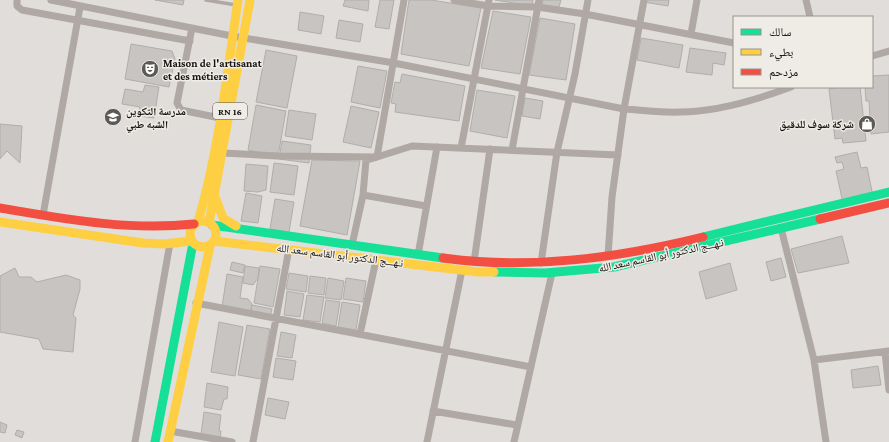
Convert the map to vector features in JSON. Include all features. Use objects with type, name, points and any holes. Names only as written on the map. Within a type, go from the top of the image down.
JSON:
[{"type":"main road","points":[[238,3],[249,4]]},
{"type":"main road","name":"RN 16","points":[[196,223],[205,198],[220,118],[238,3]]},
{"type":"main road","name":"RN 16","points":[[211,224],[249,4]]},
{"type":"main road","name":"نـهـــج الدكتور أبو القاسم سعد الله","points":[[211,224],[474,262],[541,263],[608,256],[719,233],[889,192]]},
{"type":"main road","points":[[216,194],[218,208],[223,218],[241,229]]},
{"type":"main road","name":"نـهـــج الدكتور أبو القاسم سعد الله","points":[[212,243],[289,249],[462,270],[509,274],[552,273],[614,267],[889,203]]},
{"type":"main road","points":[[0,208],[146,228],[164,229],[196,223],[211,224],[216,233],[196,303],[182,381],[168,442]]},
{"type":"main road","points":[[0,222],[143,243],[192,242],[203,247],[212,243]]},
{"type":"main road","points":[[156,442],[192,242],[190,234],[196,223]]},
{"type":"main road","points":[[719,233],[721,243]]},
{"type":"street","points":[[17,0],[17,6],[22,10],[190,41]]},
{"type":"street","points":[[50,0],[232,36],[394,63],[522,90],[624,109],[680,112],[696,111],[737,104],[770,95],[788,88]]},
{"type":"street","points":[[378,157],[404,0]]},
{"type":"street","points":[[454,0],[488,3],[538,4],[733,43]]},
{"type":"street","points":[[541,263],[557,152],[588,0]]},
{"type":"street","points":[[608,256],[612,197],[624,109],[644,0]]},
{"type":"street","points":[[691,34],[697,0]]},
{"type":"street","points":[[806,0],[810,16]]},
{"type":"street","points":[[462,148],[488,3]]},
{"type":"street","points":[[512,150],[538,4]]},
{"type":"street","points":[[43,215],[80,7]]},
{"type":"street","points":[[192,28],[177,103],[181,110],[220,118]]},
{"type":"street","points":[[873,56],[889,51]]},
{"type":"street","points":[[352,245],[363,195],[366,160],[412,146],[618,155]]},
{"type":"street","points":[[418,255],[437,147]]},
{"type":"street","points":[[474,262],[490,149]]},
{"type":"street","points":[[223,153],[278,156],[378,157]]},
{"type":"street","points":[[363,195],[426,206]]},
{"type":"street","points":[[781,228],[814,360],[826,442]]},
{"type":"street","points":[[135,442],[170,243]]},
{"type":"street","points":[[253,442],[289,249]]},
{"type":"street","points":[[360,334],[376,260]]},
{"type":"street","points":[[427,442],[462,270]]},
{"type":"street","points":[[514,442],[552,273]]},
{"type":"street","points":[[196,303],[531,367]]},
{"type":"street","points":[[814,360],[887,351],[889,390]]},
{"type":"street","points":[[433,411],[517,425]]},
{"type":"street","points":[[170,431],[232,442]]},
{"type":"lane","points":[[206,0],[238,3]]},
{"type":"building","points":[[155,0],[184,0],[183,5]]},
{"type":"building","points":[[345,0],[369,0],[368,11],[343,6]]},
{"type":"building","points":[[380,0],[394,0],[389,29],[375,27]]},
{"type":"building","points":[[409,0],[431,0],[481,8],[469,66],[401,54]]},
{"type":"building","points":[[495,0],[533,0],[532,6]]},
{"type":"building","points":[[543,0],[561,0],[559,7],[542,5]]},
{"type":"building","points":[[645,0],[669,0],[668,6],[644,2]]},
{"type":"building","points":[[493,11],[531,17],[520,74],[481,68]]},
{"type":"building","points":[[300,12],[324,16],[321,34],[298,30]]},
{"type":"building","points":[[540,18],[575,24],[566,80],[529,75]]},
{"type":"building","points":[[339,20],[363,24],[360,42],[336,38]]},
{"type":"building","points":[[641,38],[683,45],[679,68],[637,60]]},
{"type":"building","name":"Maison de l'artisanat et des métiers","points":[[131,44],[172,51],[175,59],[169,87],[125,79]]},
{"type":"building","points":[[690,48],[726,53],[724,65],[713,63],[712,75],[686,72]]},
{"type":"building","points":[[266,50],[297,56],[287,108],[256,102]]},
{"type":"building","points":[[358,66],[387,71],[380,108],[351,102]]},
{"type":"building","points":[[402,74],[465,86],[459,121],[395,112],[396,104],[391,103],[395,82],[400,83]]},
{"type":"building","points":[[889,75],[889,132],[871,134],[869,101],[866,101],[865,88],[873,88],[873,76]]},
{"type":"building","points":[[145,85],[159,87],[154,118],[139,116],[140,107],[122,104],[125,89],[143,92]]},
{"type":"building","points":[[860,88],[866,141],[843,143],[842,138],[835,139],[829,89]]},
{"type":"building","points":[[477,90],[515,96],[507,138],[470,131]]},
{"type":"building","points":[[525,98],[543,101],[540,119],[522,116]]},
{"type":"building","points":[[256,105],[286,111],[278,156],[248,150]]},
{"type":"building","points":[[351,106],[379,112],[371,148],[343,142]]},
{"type":"building","points":[[289,110],[316,114],[312,140],[285,136]]},
{"type":"building","points":[[0,124],[22,126],[20,163],[7,151],[0,159]]},
{"type":"building","points":[[282,141],[311,145],[309,163],[279,159]]},
{"type":"building","points":[[857,152],[861,168],[867,167],[873,196],[843,203],[836,171],[844,169],[842,162],[837,163],[835,157]]},
{"type":"building","points":[[312,160],[360,161],[347,235],[300,226]]},
{"type":"building","points":[[274,163],[298,166],[294,195],[270,192]]},
{"type":"building","points":[[246,164],[268,166],[266,190],[258,192],[244,191]]},
{"type":"building","points":[[246,193],[262,196],[258,223],[241,221]]},
{"type":"building","points":[[275,199],[294,202],[289,232],[270,229]]},
{"type":"building","points":[[842,236],[849,263],[798,273],[791,249]]},
{"type":"building","points":[[781,258],[786,277],[771,281],[766,262]]},
{"type":"building","points":[[232,262],[245,265],[243,273],[230,270]]},
{"type":"building","points":[[730,263],[737,290],[706,299],[699,272]]},
{"type":"building","points":[[245,266],[259,268],[258,278],[253,285],[243,283]]},
{"type":"building","points":[[260,266],[280,269],[273,307],[254,303]]},
{"type":"building","points":[[15,268],[19,277],[31,277],[37,282],[66,275],[80,280],[80,289],[73,315],[76,318],[73,352],[43,349],[39,339],[0,332],[0,276]]},
{"type":"building","points":[[289,273],[308,276],[306,292],[286,289]]},
{"type":"building","points":[[227,274],[243,277],[240,298],[248,299],[252,304],[251,311],[222,307]]},
{"type":"building","points":[[310,276],[326,278],[324,295],[308,293]]},
{"type":"building","points":[[328,278],[344,281],[341,300],[325,298]]},
{"type":"building","points":[[346,278],[366,281],[363,302],[343,299]]},
{"type":"building","points":[[287,291],[304,294],[300,317],[284,315]]},
{"type":"building","points":[[307,295],[324,297],[320,322],[303,320]]},
{"type":"building","points":[[326,300],[340,302],[336,326],[322,323]]},
{"type":"building","points":[[342,302],[360,305],[356,330],[338,327]]},
{"type":"building","points":[[252,305],[272,309],[270,318],[250,313]]},
{"type":"building","points":[[219,322],[243,327],[235,376],[211,372]]},
{"type":"building","points":[[247,325],[270,329],[261,379],[238,375]]},
{"type":"building","points":[[281,332],[296,335],[292,358],[277,356]]},
{"type":"building","points":[[276,358],[296,361],[293,380],[273,377]]},
{"type":"building","points":[[878,366],[881,385],[853,388],[851,370]]},
{"type":"building","points":[[207,383],[228,387],[227,399],[224,399],[221,410],[204,407]]},
{"type":"building","points":[[268,398],[289,402],[285,419],[265,415]]},
{"type":"building","points":[[204,412],[221,415],[219,431],[221,431],[220,440],[201,434]]},
{"type":"building","points":[[0,422],[7,425],[5,433],[0,432]]},
{"type":"building","points":[[17,430],[24,432],[22,438],[15,435]]},
{"type":"traffic: fast","points":[[703,237],[889,192]]},
{"type":"traffic: fast","points":[[494,272],[545,273],[614,267],[820,219]]},
{"type":"traffic: fast","points":[[212,225],[443,258]]},
{"type":"traffic: fast","points":[[155,442],[193,243]]},
{"type":"traffic: slow","points":[[198,222],[212,167],[217,140],[238,0]]},
{"type":"traffic: slow","points":[[209,223],[250,0]]},
{"type":"traffic: slow","points":[[216,199],[223,218],[236,226]]},
{"type":"traffic: slow","points":[[203,221],[212,225],[216,234],[212,243],[203,247],[194,243],[190,234],[194,225],[203,221]]},
{"type":"traffic: slow","points":[[0,222],[143,243],[164,244],[191,241]]},
{"type":"traffic: slow","points":[[214,241],[478,272],[494,272]]},
{"type":"traffic: slow","points":[[168,442],[210,246]]},
{"type":"traffic: jam","points":[[820,219],[889,203]]},
{"type":"traffic: jam","points":[[0,208],[73,220],[121,225],[169,226],[194,224]]},
{"type":"traffic: jam","points":[[443,258],[508,263],[573,260],[638,251],[703,237]]},
{"type":"place","name":"Maison de l'artisanat et des métiers","points":[[150,69]]},
{"type":"place","name":"مدرسة التكوين الشبه طبي","points":[[113,117]]},
{"type":"place","name":"شركة سوف للدقيق","points":[[867,124]]}]
